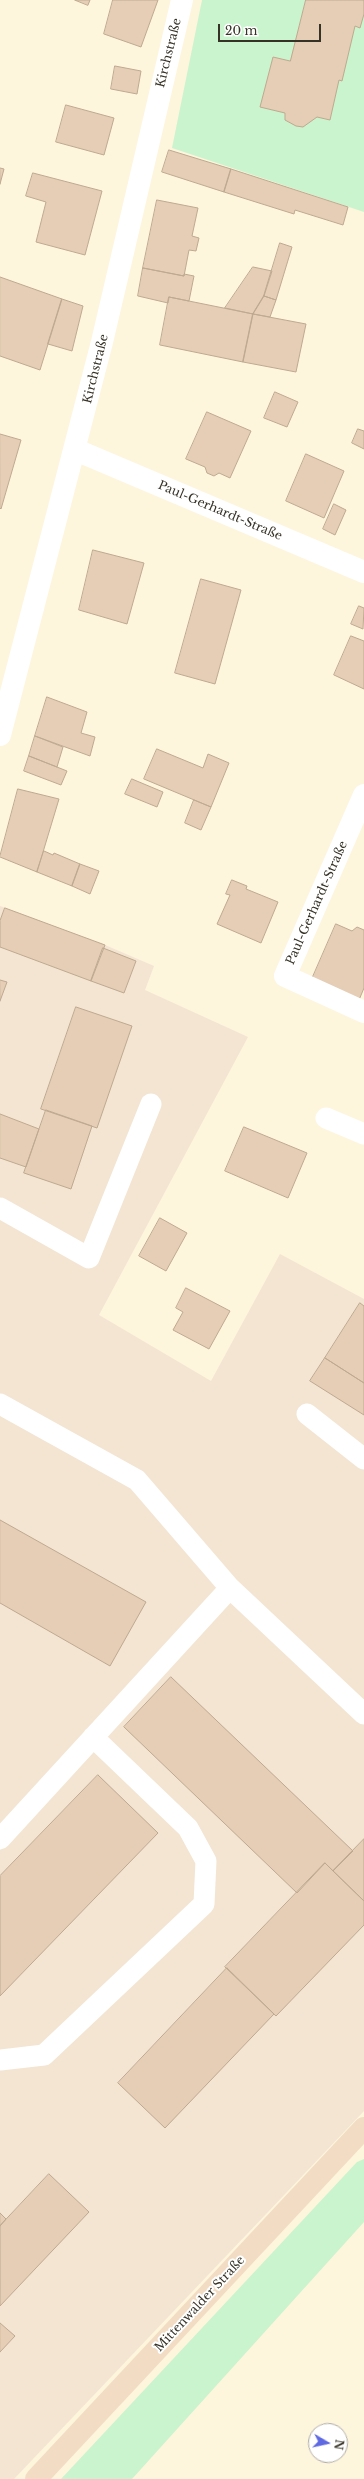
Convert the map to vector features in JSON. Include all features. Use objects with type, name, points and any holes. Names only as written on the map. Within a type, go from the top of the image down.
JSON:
[{"type":"street","name":"Kirchstraße","points":[[0,735],[76,450],[114,296],[139,177],[182,0]]},
{"type":"street","name":"Paul-Gerhardt-Straße","points":[[76,450],[364,572]]},
{"type":"street","name":"Paul-Gerhardt-Straße","points":[[364,796],[285,976],[364,1012]]},
{"type":"street","name":"Mittenwalder Straße","points":[[36,2479],[364,2128]]},
{"type":"lane","points":[[0,1208],[89,1258],[150,1104]]},
{"type":"lane","points":[[326,1118],[364,1134]]},
{"type":"lane","points":[[0,1404],[138,1480],[230,1588],[364,1714]]},
{"type":"lane","points":[[307,1414],[364,1459]]},
{"type":"lane","points":[[0,1839],[230,1588]]},
{"type":"lane","points":[[0,2060],[44,2055],[204,1904],[206,1861],[188,1828],[93,1737]]},
{"type":"shaded area","points":[[0,906],[105,945],[154,966],[145,990],[248,1037],[99,1315],[211,1381],[280,1254],[364,1299],[364,2111],[14,2479],[0,2479]]},
{"type":"green space","points":[[202,0],[364,0],[364,212],[172,148]]},
{"type":"green space","points":[[364,2159],[364,2222],[132,2479],[61,2479],[357,2162]]},
{"type":"building","points":[[75,0],[90,0],[88,5]]},
{"type":"building","points":[[113,0],[158,0],[141,47],[104,34]]},
{"type":"building","points":[[306,0],[364,0],[364,14],[360,28],[355,26],[342,81],[339,80],[330,120],[317,117],[303,127],[296,126],[285,120],[285,113],[260,107],[273,57],[290,61]]},
{"type":"building","points":[[115,66],[141,71],[137,94],[111,89]]},
{"type":"building","points":[[66,105],[114,118],[104,155],[56,142]]},
{"type":"building","points":[[169,150],[231,169],[224,192],[162,172]]},
{"type":"building","points":[[0,168],[4,169],[0,184]]},
{"type":"building","points":[[231,169],[348,207],[343,225],[295,210],[294,214],[224,192]]},
{"type":"building","points":[[33,173],[102,191],[85,255],[36,242],[46,202],[26,196]]},
{"type":"building","points":[[157,200],[198,208],[192,236],[199,238],[196,251],[189,250],[184,276],[143,268]]},
{"type":"building","points":[[280,243],[292,247],[276,300],[264,296]]},
{"type":"building","points":[[253,267],[272,271],[264,296],[253,314],[225,308]]},
{"type":"building","points":[[143,268],[184,276],[184,274],[194,276],[189,301],[169,297],[168,303],[138,296]]},
{"type":"building","points":[[0,277],[62,299],[40,370],[0,356]]},
{"type":"building","points":[[264,296],[276,300],[270,317],[253,314]]},
{"type":"building","points":[[169,297],[253,314],[243,362],[160,345]]},
{"type":"building","points":[[62,299],[83,306],[72,351],[48,344]]},
{"type":"building","points":[[253,314],[306,324],[296,372],[243,362]]},
{"type":"building","points":[[275,392],[298,402],[287,427],[264,418]]},
{"type":"building","points":[[207,412],[251,431],[230,478],[219,473],[214,476],[207,473],[205,467],[186,459]]},
{"type":"building","points":[[358,429],[364,431],[364,449],[352,443]]},
{"type":"building","points":[[0,434],[21,440],[1,509],[0,508]]},
{"type":"building","points":[[306,454],[344,471],[324,518],[286,501]]},
{"type":"building","points":[[334,504],[346,510],[335,535],[323,529]]},
{"type":"building","points":[[93,550],[144,563],[127,624],[79,610]]},
{"type":"building","points":[[201,579],[241,590],[215,684],[175,673]]},
{"type":"building","points":[[359,606],[364,608],[363,629],[351,624]]},
{"type":"building","points":[[351,636],[364,641],[364,689],[334,675]]},
{"type":"building","points":[[47,697],[87,712],[81,733],[95,737],[90,756],[35,736]]},
{"type":"building","points":[[35,736],[63,747],[57,767],[29,756]]},
{"type":"building","points":[[157,749],[203,768],[208,754],[229,763],[211,807],[144,779]]},
{"type":"building","points":[[29,756],[67,771],[61,785],[24,771]]},
{"type":"building","points":[[132,779],[163,792],[157,807],[125,794]]},
{"type":"building","points":[[18,789],[59,799],[37,872],[0,857]]},
{"type":"building","points":[[194,800],[211,807],[201,830],[185,823]]},
{"type":"building","points":[[44,851],[53,855],[54,853],[80,864],[72,886],[37,872]]},
{"type":"building","points":[[80,864],[99,871],[90,894],[72,886]]},
{"type":"building","points":[[232,880],[247,886],[246,889],[278,902],[261,943],[217,924],[230,895],[226,894]]},
{"type":"building","points":[[5,908],[105,945],[91,981],[0,947],[0,921]]},
{"type":"building","points":[[336,924],[352,931],[357,927],[364,930],[364,988],[359,1000],[312,979]]},
{"type":"building","points":[[103,948],[136,961],[124,993],[91,981]]},
{"type":"building","points":[[0,980],[7,982],[0,1001]]},
{"type":"building","points":[[76,1007],[132,1026],[97,1128],[41,1109]]},
{"type":"building","points":[[46,1110],[92,1126],[71,1189],[24,1173]]},
{"type":"building","points":[[0,1114],[39,1129],[26,1167],[0,1158]]},
{"type":"building","points":[[244,1127],[307,1153],[288,1198],[225,1171]]},
{"type":"building","points":[[160,1218],[187,1233],[166,1271],[139,1256]]},
{"type":"building","points":[[186,1288],[230,1311],[209,1349],[173,1330],[183,1312],[176,1308]]},
{"type":"building","points":[[360,1303],[364,1306],[364,1383],[325,1358]]},
{"type":"building","points":[[325,1358],[364,1383],[364,1415],[310,1381]]},
{"type":"building","points":[[0,1520],[146,1602],[110,1666],[0,1603]]},
{"type":"building","points":[[171,1677],[353,1851],[333,1871],[325,1863],[297,1893],[124,1727]]},
{"type":"building","points":[[98,1775],[158,1833],[0,1996],[0,1876]]},
{"type":"building","points":[[364,1839],[364,1901],[333,1871]]},
{"type":"building","points":[[325,1863],[364,1901],[364,1925],[276,2016],[225,1967]]},
{"type":"building","points":[[227,1968],[274,2014],[165,2128],[118,2083]]},
{"type":"building","points":[[49,2174],[89,2212],[0,2306],[0,2226]]},
{"type":"building","points":[[0,2213],[6,2219],[0,2226]]},
{"type":"building","points":[[0,2323],[15,2336],[0,2352]]}]
